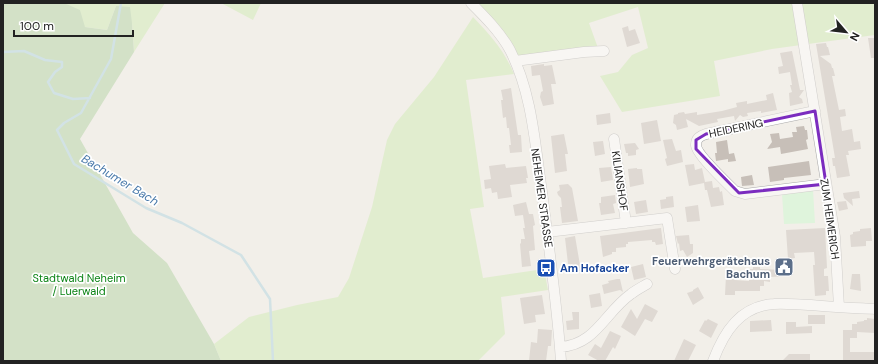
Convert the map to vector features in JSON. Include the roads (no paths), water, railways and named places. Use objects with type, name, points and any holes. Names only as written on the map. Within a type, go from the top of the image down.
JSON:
[{"type":"street","name":"NEHEIMER STRASSE","points":[[471,3],[495,28],[504,40],[515,61],[524,85],[531,115],[547,232],[561,361]]},
{"type":"street","name":"ZUM HEIMERICH","points":[[797,3],[835,237],[839,307]]},
{"type":"street","points":[[515,61],[584,52],[604,51]]},
{"type":"street","name":"HEIDERING","points":[[814,112],[706,134],[696,140],[696,144],[699,153],[735,191],[739,193],[744,194],[826,184]]},
{"type":"street","name":"KILIANSHOF","points":[[614,139],[626,223]]},
{"type":"street","name":"KILIANSHOF","points":[[547,232],[667,218],[675,269]]},
{"type":"street","points":[[560,347],[575,345],[590,337],[630,294],[647,284]]},
{"type":"street","points":[[713,361],[722,340],[732,325],[739,317],[755,308],[773,304],[875,309]]},
{"type":"waterway","name":"Bachumer Bach","points":[[121,3],[111,59],[81,113],[64,123],[57,130],[74,164],[146,208],[182,223],[241,255],[270,299],[273,361]]},
{"type":"waterway","points":[[3,52],[24,51],[45,60],[62,62],[62,67],[55,72],[48,82],[54,93],[73,99],[90,98]]},
{"type":"place","name":"Feuerwehrgerätehaus Bachum","points":[[784,267]]},
{"type":"place","name":"Am Hofacker","points":[[546,268]]},
{"type":"park label","name":"Stadtwald Neheim / Luerwald","points":[[79,284]]}]
